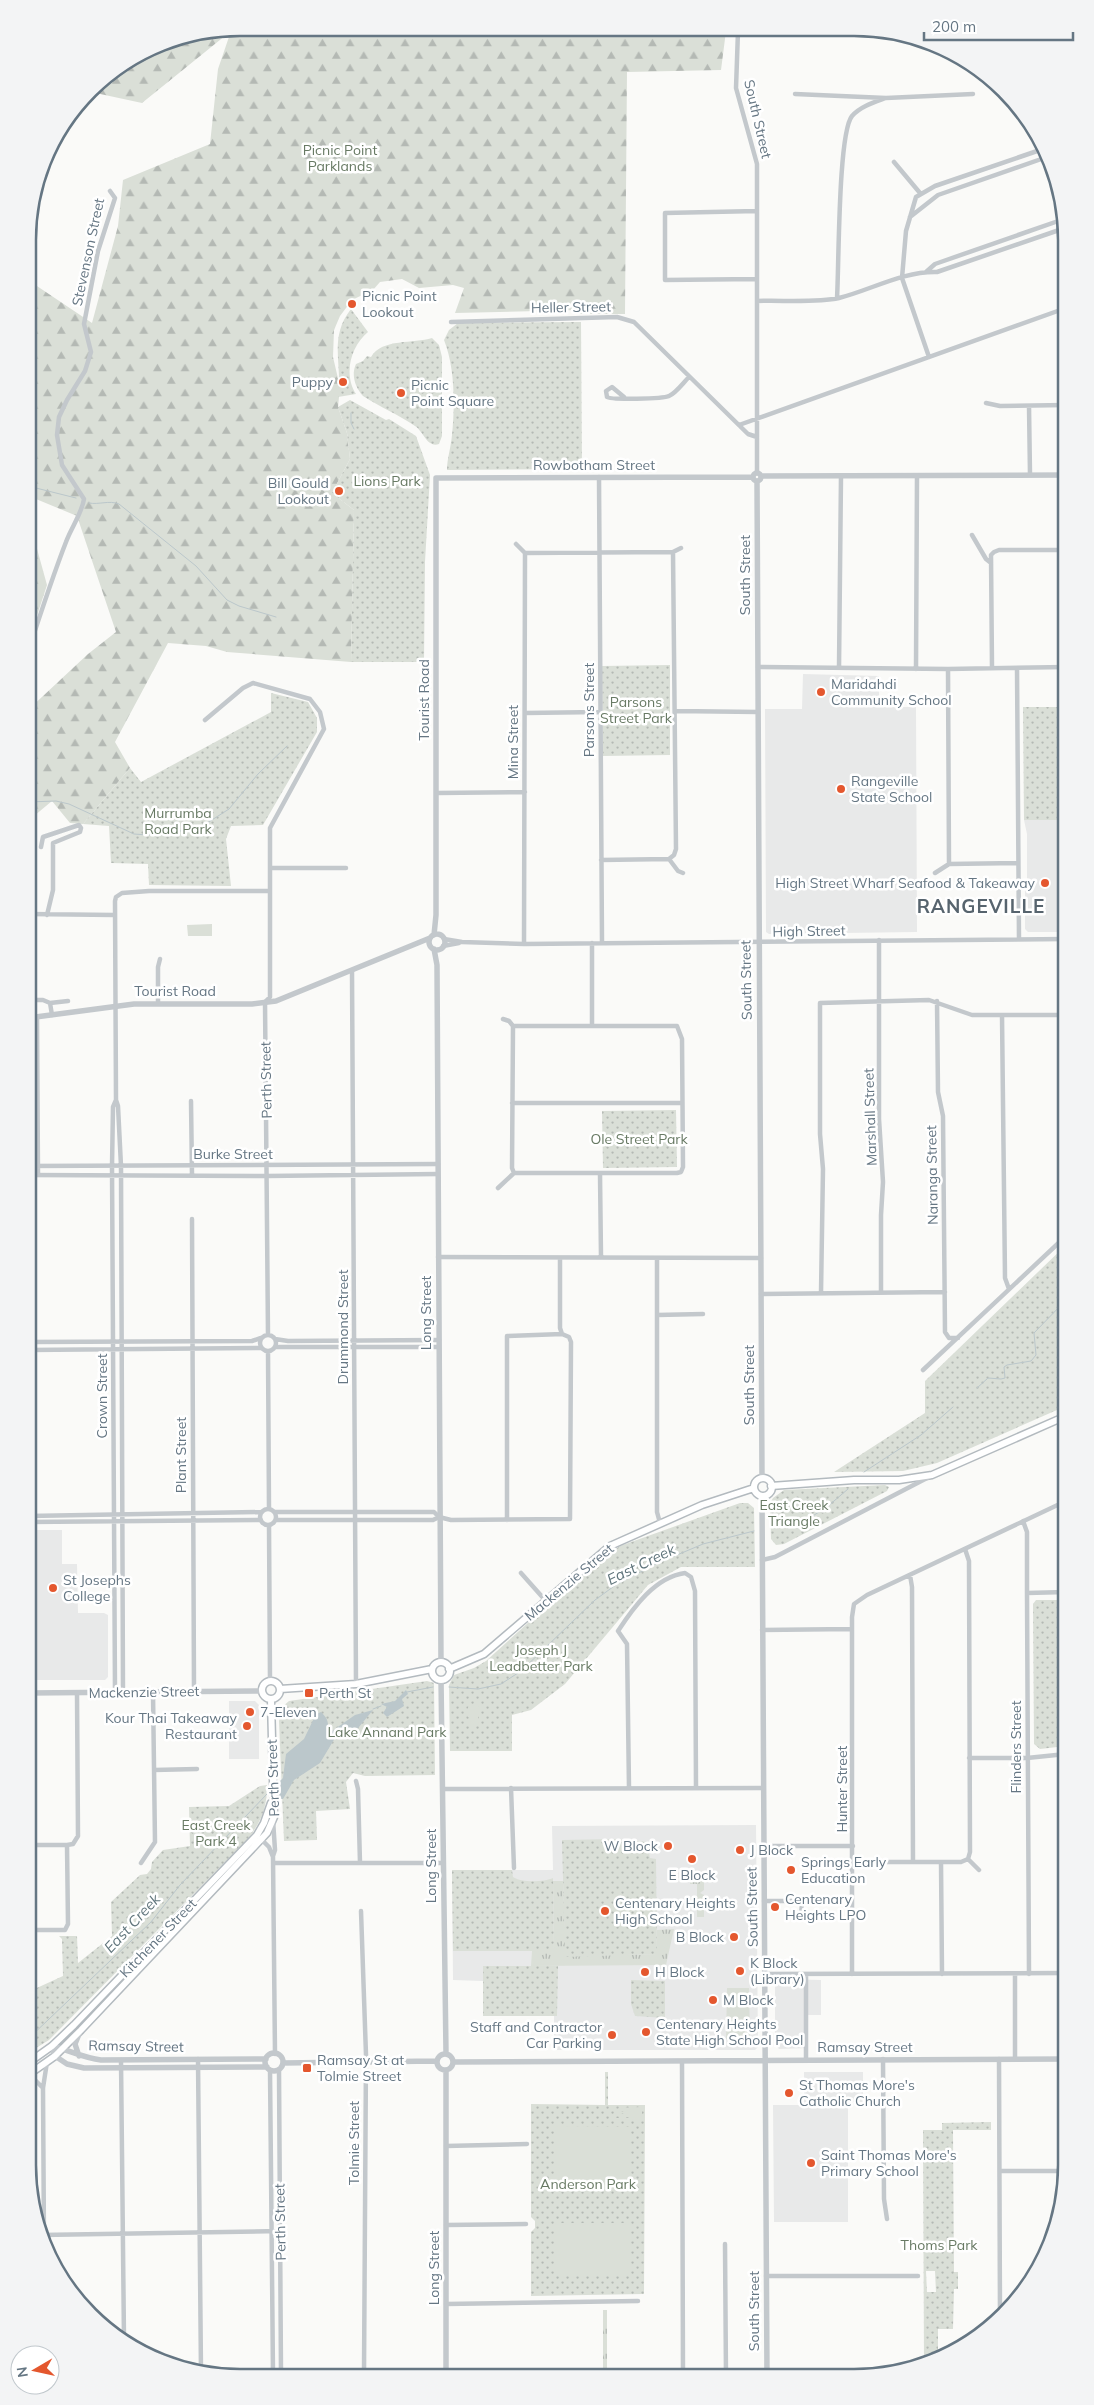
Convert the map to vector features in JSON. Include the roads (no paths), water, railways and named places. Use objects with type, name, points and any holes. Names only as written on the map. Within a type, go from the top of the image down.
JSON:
[{"type":"main road","points":[[771,1486],[854,1480],[899,1480],[932,1475],[1058,1420]]},
{"type":"main road","points":[[762,1478],[769,1481],[771,1486],[769,1493],[762,1496],[757,1494],[754,1488],[757,1481],[762,1478]]},
{"type":"main road","name":"Mackenzie Street","points":[[449,1669],[484,1654],[600,1552],[624,1538],[660,1523],[724,1497],[754,1488]]},
{"type":"main road","points":[[280,1689],[356,1684],[432,1669],[441,1662],[447,1664],[449,1669],[448,1676],[441,1680],[433,1675],[432,1669]]},
{"type":"main road","points":[[270,1681],[278,1684],[280,1689],[277,1697],[271,1700],[266,1698],[261,1691],[264,1684],[270,1681]]},
{"type":"main road","name":"Perth Street","points":[[271,1700],[273,1820]]},
{"type":"main road","name":"Kitchener Street","points":[[36,2057],[52,2046],[260,1838],[272,1799]]},
{"type":"main road","name":"Kitchener Street","points":[[36,2070],[55,2056],[117,1993],[260,1838],[273,1820]]},
{"type":"street","name":"South Street","points":[[738,36],[735,70],[739,102],[757,164],[758,943],[762,1478]]},
{"type":"street","points":[[795,94],[886,98],[973,94]]},
{"type":"street","points":[[838,298],[843,142],[852,116],[868,105],[886,98]]},
{"type":"street","points":[[929,357],[902,278],[912,203],[920,193],[935,186],[1037,151]]},
{"type":"street","points":[[909,218],[938,195],[1041,160]]},
{"type":"street","points":[[894,162],[920,193]]},
{"type":"street","name":"Stevenson Street","points":[[36,628],[56,567],[73,524],[83,506],[84,499],[62,465],[57,435],[60,417],[67,400],[85,371],[91,352],[84,324],[98,251],[115,198],[110,191]]},
{"type":"street","points":[[757,211],[666,213],[665,280],[757,279]]},
{"type":"street","points":[[926,272],[935,264],[1057,223]]},
{"type":"street","points":[[757,302],[838,298],[902,278],[926,272],[937,272],[1057,231]]},
{"type":"street","points":[[739,425],[1058,311]]},
{"type":"street","name":"Heller Street","points":[[451,322],[579,317],[626,319],[634,322],[739,425],[751,436],[757,437]]},
{"type":"street","points":[[624,398],[664,398],[672,395],[689,377]]},
{"type":"street","points":[[986,404],[1058,405]]},
{"type":"street","points":[[1029,406],[1030,476]]},
{"type":"street","name":"Rowbotham Street","points":[[436,478],[1058,475]]},
{"type":"street","points":[[839,668],[841,476]]},
{"type":"street","points":[[916,476],[916,669]]},
{"type":"street","name":"Parsons Street","points":[[599,477],[602,942]]},
{"type":"street","name":"Tourist Road","points":[[37,1017],[115,1006],[158,1003],[265,1002],[283,1000],[352,970],[437,937],[436,478]]},
{"type":"street","points":[[972,535],[986,559],[991,563]]},
{"type":"street","points":[[516,544],[524,553],[673,552],[681,548]]},
{"type":"street","points":[[992,668],[991,555],[999,550],[1058,550]]},
{"type":"street","points":[[602,860],[670,859],[676,849],[673,552]]},
{"type":"street","name":"Mina Street","points":[[524,553],[524,944]]},
{"type":"street","points":[[758,667],[916,669],[1058,667]]},
{"type":"street","points":[[1016,668],[1019,939]]},
{"type":"street","points":[[948,669],[950,864]]},
{"type":"street","name":"Perth Street","points":[[205,720],[243,688],[253,684],[310,699],[316,704],[324,721],[324,729],[270,828],[270,997],[265,1002],[268,1335]]},
{"type":"street","points":[[675,711],[758,712]]},
{"type":"street","points":[[524,713],[600,712]]},
{"type":"street","points":[[437,793],[525,792]]},
{"type":"street","points":[[41,847],[44,837],[69,826],[79,825],[81,828],[80,832],[53,843],[53,890],[47,914]]},
{"type":"street","points":[[670,859],[678,871],[683,873]]},
{"type":"street","points":[[935,873],[950,864],[1018,863]]},
{"type":"street","points":[[270,868],[346,868]]},
{"type":"street","name":"Crown Street","points":[[123,1692],[120,1166],[118,1106],[116,1100],[114,915],[116,897],[122,893],[149,891],[269,891]]},
{"type":"street","points":[[36,914],[114,915]]},
{"type":"street","points":[[436,947],[437,937]]},
{"type":"street","points":[[436,947],[437,937]]},
{"type":"street","name":"High Street","points":[[437,937],[462,942],[524,944],[1058,939]]},
{"type":"street","name":"Marshall Street","points":[[878,940],[879,1119],[883,1182],[881,1292]]},
{"type":"street","name":"High Street","points":[[436,947],[462,942]]},
{"type":"street","points":[[592,943],[592,1025]]},
{"type":"street","name":"Tourist Road","points":[[409,948],[436,947]]},
{"type":"street","name":"Long Street","points":[[436,947],[441,1662]]},
{"type":"street","points":[[158,1003],[158,967],[160,959]]},
{"type":"street","name":"Drummond Street","points":[[352,970],[356,1684]]},
{"type":"street","points":[[36,1000],[50,1003],[68,1000]]},
{"type":"street","points":[[821,1293],[823,1169],[820,1134],[820,1003],[929,1000],[965,1013],[1058,1015]]},
{"type":"street","name":"Naranga Street","points":[[937,1002],[938,1092],[943,1116],[945,1332],[951,1339],[958,1338]]},
{"type":"street","points":[[50,1003],[52,1015]]},
{"type":"street","points":[[1002,1015],[1004,1278],[1009,1290]]},
{"type":"street","points":[[37,1017],[38,1174]]},
{"type":"street","points":[[503,1020],[509,1021],[513,1026],[512,1103],[514,1173]]},
{"type":"street","points":[[498,1188],[514,1173],[600,1174],[682,1172],[682,1039],[680,1030],[672,1025],[513,1026]]},
{"type":"street","name":"Crown Street","points":[[115,1692],[112,1166],[113,1107],[116,1100]]},
{"type":"street","points":[[191,1101],[192,1175]]},
{"type":"street","points":[[512,1103],[682,1103]]},
{"type":"street","name":"Burke Street","points":[[38,1166],[438,1164]]},
{"type":"street","name":"Burke Street","points":[[38,1174],[267,1176],[438,1174]]},
{"type":"street","points":[[600,1174],[601,1257]]},
{"type":"street","name":"Plant Street","points":[[192,1219],[194,1691]]},
{"type":"street","points":[[923,1370],[1058,1244]]},
{"type":"street","points":[[438,1257],[761,1258]]},
{"type":"street","points":[[560,1258],[562,1334]]},
{"type":"street","points":[[657,1258],[656,1512],[660,1523]]},
{"type":"street","points":[[761,1294],[945,1292]]},
{"type":"street","points":[[657,1314],[703,1314]]},
{"type":"street","points":[[36,1522],[122,1522],[262,1512],[269,1509],[275,1512],[434,1512],[439,1517],[451,1520],[507,1520],[570,1518],[571,1342],[569,1337],[562,1334],[507,1336],[507,1520]]},
{"type":"street","points":[[36,1342],[252,1341],[268,1335],[275,1339],[354,1341],[438,1340]]},
{"type":"street","points":[[261,1338],[261,1348]]},
{"type":"street","points":[[275,1339],[275,1347]]},
{"type":"street","points":[[268,1351],[275,1347],[438,1347]]},
{"type":"street","points":[[36,1350],[261,1348],[268,1351]]},
{"type":"street","points":[[268,1351],[269,1509]]},
{"type":"street","points":[[762,1560],[775,1557],[932,1475]]},
{"type":"street","points":[[898,1493],[899,1480]]},
{"type":"street","name":"South Street","points":[[762,1496],[767,2369]]},
{"type":"street","points":[[913,1862],[912,1597],[910,1575],[1058,1505]]},
{"type":"street","points":[[261,1520],[262,1512]]},
{"type":"street","points":[[275,1512],[276,1520]]},
{"type":"street","points":[[36,1516],[122,1515],[261,1520],[269,1525]]},
{"type":"street","points":[[269,1525],[276,1520],[433,1520],[439,1517]]},
{"type":"street","name":"Flinders Street","points":[[1024,1521],[1026,1532],[1027,1593],[1029,1974]]},
{"type":"street","points":[[269,1525],[270,1681]]},
{"type":"street","points":[[965,1549],[969,1561],[968,1859],[979,1870]]},
{"type":"street","points":[[521,1573],[545,1600]]},
{"type":"street","points":[[629,1788],[627,1644],[618,1631],[648,1591],[685,1573],[691,1577],[695,1591],[696,1788]]},
{"type":"street","name":"Hunter Street","points":[[852,1974],[852,1629],[854,1604],[867,1594],[910,1575]]},
{"type":"street","points":[[1027,1593],[1058,1592]]},
{"type":"street","points":[[762,1630],[852,1629]]},
{"type":"street","name":"Long Street","points":[[441,1680],[446,2053]]},
{"type":"street","name":"Mackenzie Street","points":[[36,1693],[261,1691]]},
{"type":"street","points":[[141,1863],[155,1842],[153,1692]]},
{"type":"street","points":[[36,1845],[73,1844],[78,1836],[77,1693]]},
{"type":"street","points":[[969,1758],[1027,1758],[1058,1755]]},
{"type":"street","points":[[154,1770],[197,1769]]},
{"type":"street","points":[[356,1781],[358,1789],[360,1863]]},
{"type":"street","points":[[511,1788],[514,1868]]},
{"type":"street","points":[[443,1789],[763,1788]]},
{"type":"street","name":"Perth Street","points":[[273,1820],[275,1850],[273,1857],[274,2054]]},
{"type":"street","points":[[260,1838],[269,1847],[273,1857]]},
{"type":"street","points":[[36,1930],[65,1930],[68,1924],[67,1845]]},
{"type":"street","points":[[763,1846],[853,1846]]},
{"type":"street","points":[[853,1862],[941,1862],[968,1859]]},
{"type":"street","points":[[941,1862],[942,1974]]},
{"type":"street","points":[[273,1863],[443,1863]]},
{"type":"street","points":[[764,1901],[802,1901],[800,1919]]},
{"type":"street","name":"Tolmie Street","points":[[361,1912],[365,2062],[364,2369]]},
{"type":"street","points":[[766,1974],[1058,1973]]},
{"type":"street","points":[[1015,1974],[1015,2059]]},
{"type":"street","points":[[806,1975],[806,2060]]},
{"type":"street","points":[[111,1987],[117,1993]]},
{"type":"street","points":[[80,2056],[75,2044],[81,2030]]},
{"type":"street","points":[[52,2046],[55,2056]]},
{"type":"street","name":"Ramsay Street","points":[[52,2046],[63,2048],[80,2056],[122,2060],[266,2059]]},
{"type":"street","points":[[446,2053],[452,2056],[454,2062],[452,2068],[446,2070],[439,2067],[437,2062],[440,2056],[446,2053]]},
{"type":"street","points":[[274,2054],[281,2057],[283,2063],[279,2070],[269,2068],[266,2059],[274,2054]]},
{"type":"street","name":"Ramsay Street","points":[[55,2056],[67,2064],[84,2068],[199,2066],[269,2068]]},
{"type":"street","points":[[198,2059],[201,2365]]},
{"type":"street","points":[[999,2059],[1000,2307]]},
{"type":"street","name":"Ramsay Street","points":[[454,2062],[1058,2059]]},
{"type":"street","points":[[122,2060],[124,2332]]},
{"type":"street","points":[[883,2060],[884,2199],[887,2219]]},
{"type":"street","points":[[43,2217],[43,2088],[47,2061]]},
{"type":"street","points":[[283,2063],[437,2062]]},
{"type":"street","points":[[682,2062],[683,2369]]},
{"type":"street","name":"Perth Street","points":[[269,2068],[272,2133],[273,2369]]},
{"type":"street","name":"Perth Street","points":[[279,2070],[281,2369]]},
{"type":"street","name":"Long Street","points":[[446,2070],[446,2369]]},
{"type":"street","points":[[36,2082],[43,2088]]},
{"type":"street","points":[[272,2133],[278,2133]]},
{"type":"street","points":[[446,2146],[527,2144]]},
{"type":"street","points":[[1000,2171],[1058,2171]]},
{"type":"street","points":[[272,2172],[279,2173]]},
{"type":"street","points":[[446,2225],[526,2224]]},
{"type":"street","points":[[49,2235],[280,2231]]},
{"type":"street","points":[[725,2244],[726,2369]]},
{"type":"street","points":[[766,2276],[918,2276]]},
{"type":"street","points":[[446,2304],[638,2301]]},
{"type":"street","points":[[273,2328],[281,2328]]},
{"type":"waterway","points":[[351,413],[351,423],[354,429]]},
{"type":"waterway","points":[[36,488],[76,498]]},
{"type":"waterway","points":[[89,503],[112,502],[119,504],[196,566],[227,600],[239,606],[276,617]]},
{"type":"waterway","points":[[36,802],[56,801],[69,804],[134,834],[148,835],[188,830],[204,825],[229,809],[258,774],[287,746]]},
{"type":"waterway","name":"East Creek","points":[[977,1388],[988,1378],[1005,1378],[1004,1367],[1007,1365],[1031,1361],[1036,1355],[1034,1333],[1058,1308]]},
{"type":"waterway","name":"East Creek","points":[[864,1472],[921,1435],[953,1407]]},
{"type":"waterway","name":"East Creek","points":[[771,1527],[811,1517],[827,1507],[848,1489]]},
{"type":"waterway","name":"East Creek","points":[[449,1687],[478,1689],[501,1684],[521,1671],[595,1600],[617,1584],[658,1563],[703,1544],[754,1531]]},
{"type":"waterway","name":"East Creek","points":[[407,1692],[433,1687]]},
{"type":"waterway","name":"East Creek","points":[[373,1709],[381,1706]]},
{"type":"waterway","name":"East Creek","points":[[36,2031],[151,1922],[180,1885],[267,1794]]},
{"type":"place","name":"Picnic Point Lookout","points":[[352,304]]},
{"type":"place","name":"Puppy","points":[[343,382]]},
{"type":"place","name":"Picnic Point Square","points":[[401,393]]},
{"type":"place","name":"Bill Gould Lookout","points":[[339,491]]},
{"type":"place","name":"Maridahdi Community School","points":[[821,692]]},
{"type":"place","name":"Rangeville State School","points":[[841,789]]},
{"type":"place","name":"High Street Wharf Seafood & Takeaway","points":[[1045,883]]},
{"type":"place","name":"St Josephs College","points":[[53,1588]]},
{"type":"place","name":"Perth St","points":[[309,1693]]},
{"type":"place","name":"7-Eleven","points":[[250,1712]]},
{"type":"place","name":"Kour Thai Takeaway Restaurant","points":[[247,1726]]},
{"type":"place","name":"W Block","points":[[668,1846]]},
{"type":"place","name":"J Block","points":[[740,1850]]},
{"type":"place","name":"E Block","points":[[692,1859]]},
{"type":"place","name":"Springs Early Education","points":[[791,1870]]},
{"type":"place","name":"Centenary Heights LPO","points":[[775,1907]]},
{"type":"place","name":"Centenary Heights High School","points":[[605,1911]]},
{"type":"place","name":"B Block","points":[[734,1937]]},
{"type":"place","name":"K Block (Library)","points":[[740,1971]]},
{"type":"place","name":"H Block","points":[[645,1972]]},
{"type":"place","name":"M Block","points":[[713,2000]]},
{"type":"place","name":"Centenary Heights State High School Pool","points":[[646,2032]]},
{"type":"place","name":"Staff and Contractor Car Parking","points":[[612,2035]]},
{"type":"place","name":"Ramsay St at Tolmie Street","points":[[307,2068]]},
{"type":"place","name":"St Thomas More's Catholic Church","points":[[789,2093]]},
{"type":"place","name":"Saint Thomas More's Primary School","points":[[811,2163]]},
{"type":"district","name":"RANGEVILLE","points":[[981,906]]},
{"type":"park label","name":"Picnic Point Parklands","points":[[340,158]]},
{"type":"park label","name":"Lions Park","points":[[387,481]]},
{"type":"park label","name":"Parsons Street Park","points":[[636,710]]},
{"type":"park label","name":"Murrumba Road Park","points":[[178,822]]},
{"type":"park label","name":"Ole Street Park","points":[[639,1139]]},
{"type":"park label","name":"East Creek Triangle","points":[[794,1514]]},
{"type":"park label","name":"Joseph J Leadbetter Park","points":[[541,1658]]},
{"type":"park label","name":"Lake Annand Park","points":[[387,1732]]},
{"type":"park label","name":"East Creek Park 4","points":[[216,1834]]},
{"type":"park label","name":"Anderson Park","points":[[588,2184]]},
{"type":"park label","name":"Thoms Park","points":[[939,2245]]}]
